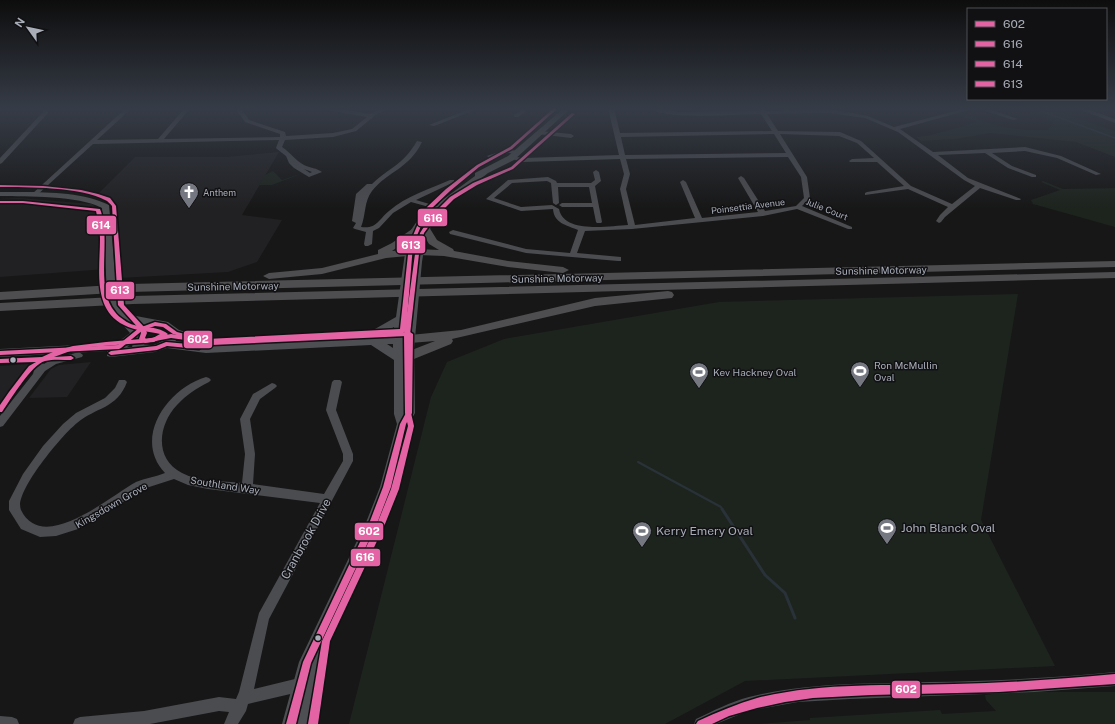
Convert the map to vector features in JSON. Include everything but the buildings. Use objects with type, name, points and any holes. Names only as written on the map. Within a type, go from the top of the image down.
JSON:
[{"type":"highway","points":[[374,258],[420,230],[435,244],[454,254]]},
{"type":"highway","points":[[157,288],[173,284],[310,273],[346,266],[374,258],[413,252],[454,254],[508,264],[566,270],[725,270],[741,273]]},
{"type":"highway","name":"Sunshine Motorway","points":[[131,294],[157,288],[1115,264]]},
{"type":"highway","name":"Sunshine Motorway","points":[[0,296],[811,283],[1115,276]]},
{"type":"highway","points":[[404,337],[461,334],[569,307],[610,300],[801,287],[811,283]]},
{"type":"highway","name":"Sunshine Motorway","points":[[0,307],[93,295]]},
{"type":"highway","points":[[404,357],[454,339],[461,334]]},
{"type":"main road","points":[[291,724],[307,662],[374,521],[387,486],[403,424],[400,414],[404,337],[413,252],[420,230],[436,207],[484,173],[514,155],[530,142]]},
{"type":"main road","points":[[0,194],[34,195],[94,201],[106,207],[113,308],[134,336],[134,343],[144,348]]},
{"type":"main road","points":[[118,307],[123,314],[133,319],[168,326],[175,333],[212,343],[373,339],[401,318],[408,302]]},
{"type":"main road","points":[[401,318],[404,337]]},
{"type":"main road","points":[[0,353],[119,347],[142,328],[155,324]]},
{"type":"main road","points":[[0,358],[32,358],[123,353],[144,348],[157,348],[166,344],[175,333]]},
{"type":"main road","points":[[166,344],[206,349],[404,337]]},
{"type":"main road","points":[[373,339],[384,347],[404,357]]},
{"type":"main road","points":[[305,724],[318,638]]},
{"type":"street","points":[[0,161],[18,142]]},
{"type":"street","points":[[34,195],[92,142],[99,142]]},
{"type":"street","points":[[281,142],[279,148],[289,155],[292,160]]},
{"type":"street","points":[[419,142],[417,148],[409,157],[370,189],[366,196],[357,228],[370,230],[377,227],[391,212],[410,200],[452,181]]},
{"type":"street","points":[[619,142],[627,174],[623,189],[632,227]]},
{"type":"street","name":"Poinsettia Avenue","points":[[582,229],[632,227],[763,214],[798,207],[807,198],[807,185],[782,142]]},
{"type":"street","points":[[859,142],[909,187],[953,207]]},
{"type":"street","points":[[915,142],[954,171],[980,185],[1018,199]]},
{"type":"street","points":[[932,154],[1018,148],[1038,151],[1059,157],[1098,174]]},
{"type":"street","points":[[490,156],[508,151],[523,160],[790,155]]},
{"type":"street","points":[[986,151],[1010,167],[1034,176]]},
{"type":"street","points":[[852,161],[879,160]]},
{"type":"street","points":[[554,185],[592,185],[598,181],[596,172]]},
{"type":"street","points":[[741,178],[763,214]]},
{"type":"street","points":[[573,255],[582,229],[561,221],[557,215],[556,206],[554,185],[553,180],[510,181],[488,199],[521,209],[556,206],[596,205]]},
{"type":"street","points":[[683,182],[699,220]]},
{"type":"street","points":[[592,185],[599,222]]},
{"type":"street","points":[[939,221],[942,216],[980,185]]},
{"type":"street","points":[[867,194],[909,187]]},
{"type":"street","points":[[410,200],[436,207]]},
{"type":"street","name":"Julie Court","points":[[798,207],[850,228]]},
{"type":"street","points":[[368,244],[370,230]]},
{"type":"street","points":[[453,232],[526,251],[618,259]]},
{"type":"street","points":[[113,295],[118,307]]},
{"type":"street","points":[[0,423],[37,374],[53,362],[79,356]]},
{"type":"street","points":[[32,358],[40,365],[37,374]]},
{"type":"street","points":[[173,474],[161,461],[157,452],[158,431],[172,404],[190,388],[206,380]]},
{"type":"street","name":"Kingsdown Grove","points":[[122,382],[120,389],[114,397],[106,403],[75,419],[43,454],[17,493],[14,501],[15,510],[26,526],[31,529],[46,531],[65,529],[86,521],[141,485],[165,479],[173,474]]},
{"type":"street","name":"Cranbrook Drive","points":[[231,724],[243,702],[262,621],[348,459],[331,410],[337,382]]},
{"type":"street","points":[[247,488],[250,454],[245,420],[256,397],[272,386]]},
{"type":"street","name":"Southland Way","points":[[173,474],[201,482],[327,499]]},
{"type":"street","points":[[701,724],[712,717],[747,703],[777,697],[835,692],[1034,687],[1115,679]]},
{"type":"street","points":[[80,724],[144,718],[220,704],[243,702],[300,685]]},
{"type":"street","points":[[0,723],[12,724]]},
{"type":"shaded area","points":[[1074,142],[1115,142],[1115,157]]},
{"type":"shaded area","points":[[279,152],[242,215],[282,220],[257,262],[228,272],[120,278],[120,268],[0,277],[0,199],[19,198],[92,204],[98,210],[99,218],[116,218],[108,198],[96,196],[135,157],[226,157]]},
{"type":"shaded area","points":[[273,171],[282,180],[306,172],[272,185],[259,185],[265,175]]},
{"type":"shaded area","points":[[1043,181],[1063,189],[1115,188],[1115,227],[1033,204],[1031,200],[1060,190],[1041,182]]},
{"type":"shaded area","points":[[1018,294],[981,520],[1055,666],[745,681],[665,724],[349,724],[431,397],[447,362],[504,339],[719,302]]},
{"type":"shaded area","points":[[91,362],[67,397],[29,398],[51,369],[59,365]]},
{"type":"shaded area","points":[[30,364],[31,368],[0,408],[0,366]]},
{"type":"shaded area","points":[[1010,692],[1115,692],[1115,724],[759,724],[810,720],[810,718],[940,710],[942,714],[996,711],[986,700],[985,695]]},
{"type":"waterway","points":[[638,462],[721,507],[723,510]]},
{"type":"waterway","points":[[722,509],[765,575],[785,593],[795,618]]},
{"type":"transit line","name":"613","points":[[0,186],[62,188],[96,194],[108,199],[114,206],[121,305],[143,329],[144,333],[142,339],[145,341],[171,336],[207,341],[403,331],[411,245],[422,219],[429,208],[448,190],[478,166],[511,148],[518,142]]},
{"type":"transit line","name":"616","points":[[313,724],[326,641],[381,524],[395,489],[411,426],[408,413],[407,335],[417,254],[422,233],[433,217],[452,198],[475,184],[512,168],[542,142]]},
{"type":"transit line","name":"614","points":[[0,202],[23,202],[98,210],[102,239],[103,286],[106,300],[113,313],[124,323],[134,327],[165,334],[154,340],[106,343],[73,348],[43,359],[31,368],[0,410]]},
{"type":"transit line","name":"602","points":[[0,353],[119,347],[141,329],[155,324],[164,325],[175,333],[212,343],[410,334],[409,413],[403,424],[387,487],[374,521],[307,662],[291,724]]},
{"type":"transit line","name":"602","points":[[111,353],[157,348],[166,344],[199,347]]},
{"type":"transit line","name":"614","points":[[0,361],[71,358]]},
{"type":"transit line","name":"602","points":[[701,724],[729,712],[757,703],[813,693],[999,687],[1115,679]]},
{"type":"place","name":"Anthem","points":[[189,209]]},
{"type":"place","name":"Ron McMullin Oval","points":[[860,388]]},
{"type":"place","name":"Kev Hackney Oval","points":[[699,389]]},
{"type":"place","name":"John Blanck Oval","points":[[887,545]]},
{"type":"place","name":"Kerry Emery Oval","points":[[642,548]]}]
